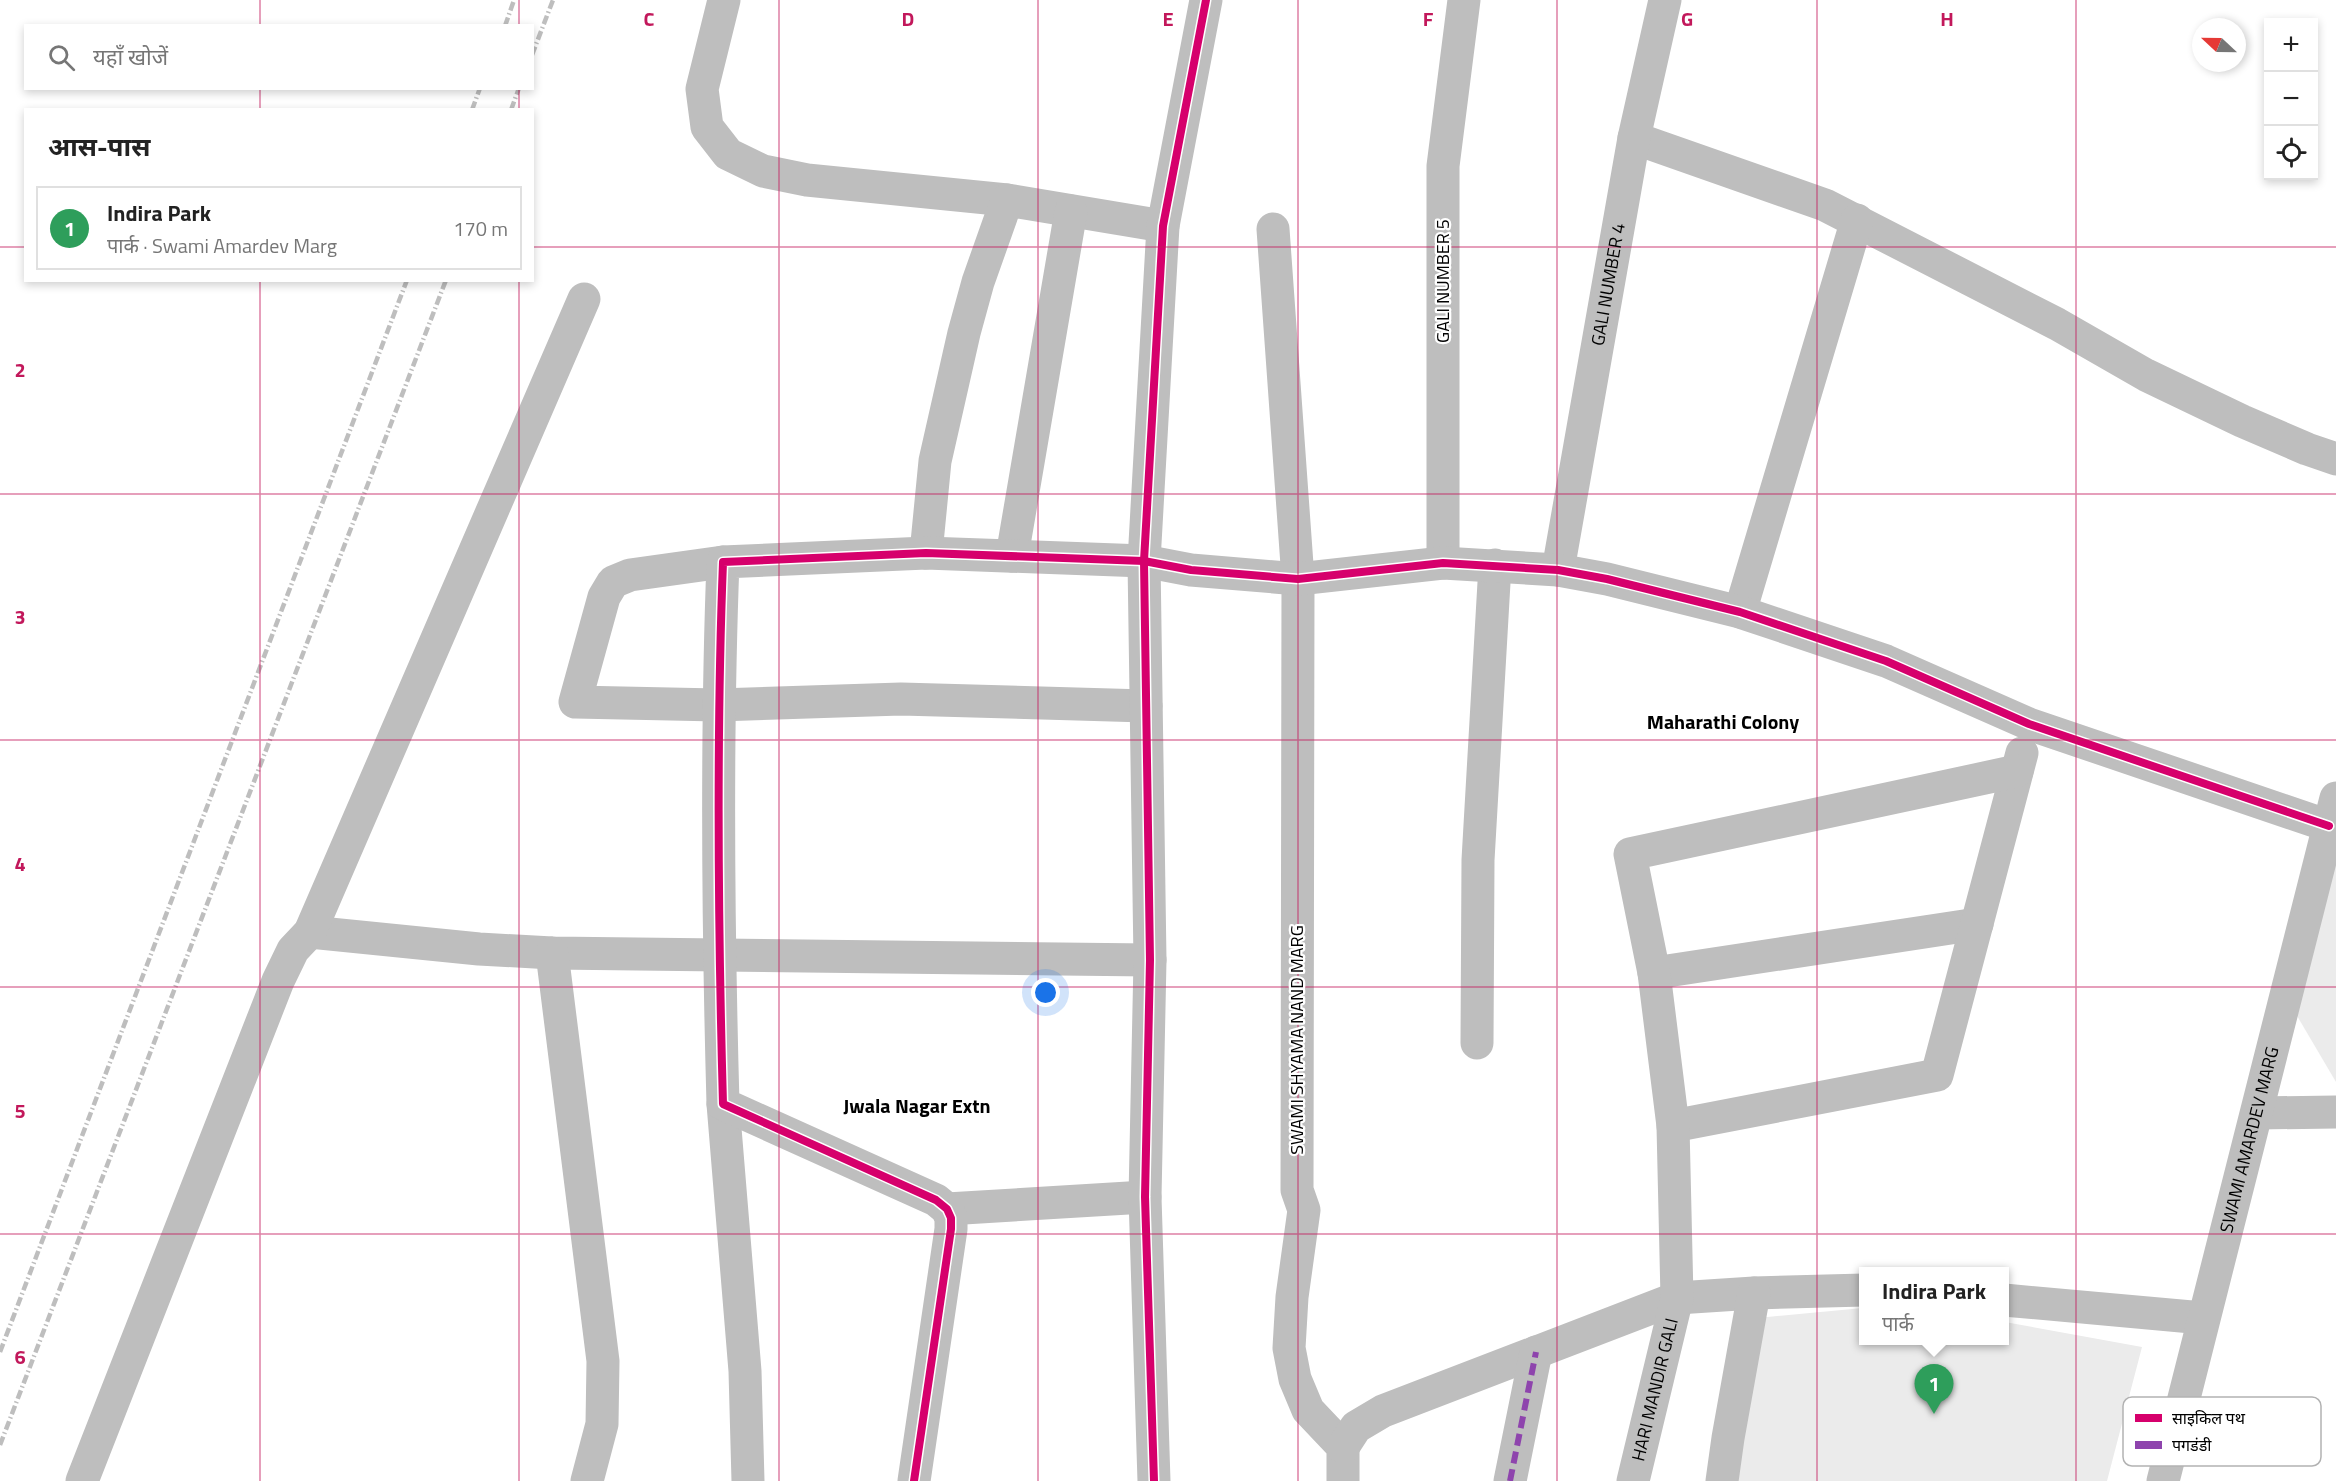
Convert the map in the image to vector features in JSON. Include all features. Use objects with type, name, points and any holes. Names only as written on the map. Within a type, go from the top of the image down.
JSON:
[{"type":"street","points":[[724,0],[702,89],[707,127],[728,154],[762,171],[807,180],[1007,200],[1163,226]]},
{"type":"street","points":[[1154,1481],[1145,1197],[1150,960],[1144,561],[1163,226],[1206,0]]},
{"type":"street","name":"GALI NUMBER 5","points":[[1443,563],[1443,166],[1464,0]]},
{"type":"street","name":"GALI NUMBER 4","points":[[1558,570],[1634,138],[1665,0]]},
{"type":"street","points":[[1634,138],[1825,205],[2057,324],[2146,375],[2242,421],[2336,459]]},
{"type":"street","points":[[926,553],[935,461],[961,344],[978,282],[1007,200]]},
{"type":"street","points":[[1012,556],[1071,211]]},
{"type":"street","points":[[1740,612],[1857,220]]},
{"type":"street","name":"SWAMI SHYAMA NAND MARG","points":[[1273,229],[1298,579],[1297,1190],[1304,1210],[1292,1298],[1289,1348],[1295,1379],[1308,1410],[1343,1447]]},
{"type":"street","points":[[82,1481],[278,981],[293,950],[310,932],[584,299]]},
{"type":"street","points":[[1146,706],[901,699],[718,705],[575,702],[604,597],[613,582],[630,575],[723,562],[926,553],[1144,561],[1191,570],[1298,579],[1443,563],[1495,565],[1558,570],[1606,579],[1740,612],[1886,661],[2030,724],[2332,812]]},
{"type":"street","points":[[723,562],[718,705],[719,955],[723,1104],[746,1371],[748,1481]]},
{"type":"street","points":[[1477,1043],[1478,860],[1495,565]]},
{"type":"street","points":[[1673,1126],[1937,1075],[2030,724]]},
{"type":"street","name":"HARI MANDIR GALI","points":[[1633,1481],[1677,1298],[1673,1126],[1654,973],[1630,854],[2017,771]]},
{"type":"street","name":"SWAMI AMARDEV MARG","points":[[2184,1397],[2332,812]]},
{"type":"street","points":[[1654,973],[1977,924]]},
{"type":"street","points":[[310,932],[479,949],[552,953],[1150,960]]},
{"type":"street","points":[[552,953],[603,1361],[602,1424],[587,1481]]},
{"type":"street","points":[[723,1104],[893,1179],[936,1200],[947,1209],[951,1218],[951,1229],[914,1481]]},
{"type":"street","points":[[2257,1113],[2336,1112]]},
{"type":"street","points":[[947,1209],[1145,1197]]},
{"type":"street","points":[[1343,1481],[1343,1447],[1356,1427],[1383,1411],[1677,1298],[1859,1290]]},
{"type":"street","points":[[1722,1481],[1754,1293]]},
{"type":"street","points":[[2009,1300],[2204,1317]]},
{"type":"street","points":[[1510,1481],[1536,1352]]},
{"type":"street","name":"SWAMI AMARDEV MARG","points":[[2163,1481],[2167,1466]]},
{"type":"shaded area","points":[[2336,861],[2336,1082],[2293,1009]]},
{"type":"shaded area","points":[[1859,1308],[1859,1345],[2009,1345],[2009,1323],[2142,1347],[2129,1397],[2123,1397],[2123,1420],[2107,1481],[1733,1481],[1757,1318]]},
{"type":"railway","points":[[506,24],[514,0]]},
{"type":"railway","points":[[534,50],[553,0]]},
{"type":"railway","points":[[473,108],[479,90]]},
{"type":"railway","points":[[512,108],[518,90]]},
{"type":"railway","points":[[0,1352],[406,282]]},
{"type":"railway","points":[[0,1445],[445,282]]},
{"type":"marked path","points":[[1510,1481],[1536,1352]]},
{"type":"cycle path","points":[[1154,1481],[1145,1197],[1150,960],[1144,561],[1163,226],[1206,0]]},
{"type":"cycle path","points":[[914,1481],[951,1229],[951,1218],[947,1209],[936,1200],[723,1104],[718,833],[723,562],[926,553],[1144,561],[1191,570],[1298,579],[1443,563],[1558,570],[1607,579],[1740,612],[1886,661],[2029,724],[2329,826]]},
{"type":"place","name":"Indira Park","points":[[1934,1414]]},
{"type":"district","name":"Maharathi Colony","points":[[1723,722]]},
{"type":"district","name":"Jwala Nagar Extn","points":[[917,1106]]}]
